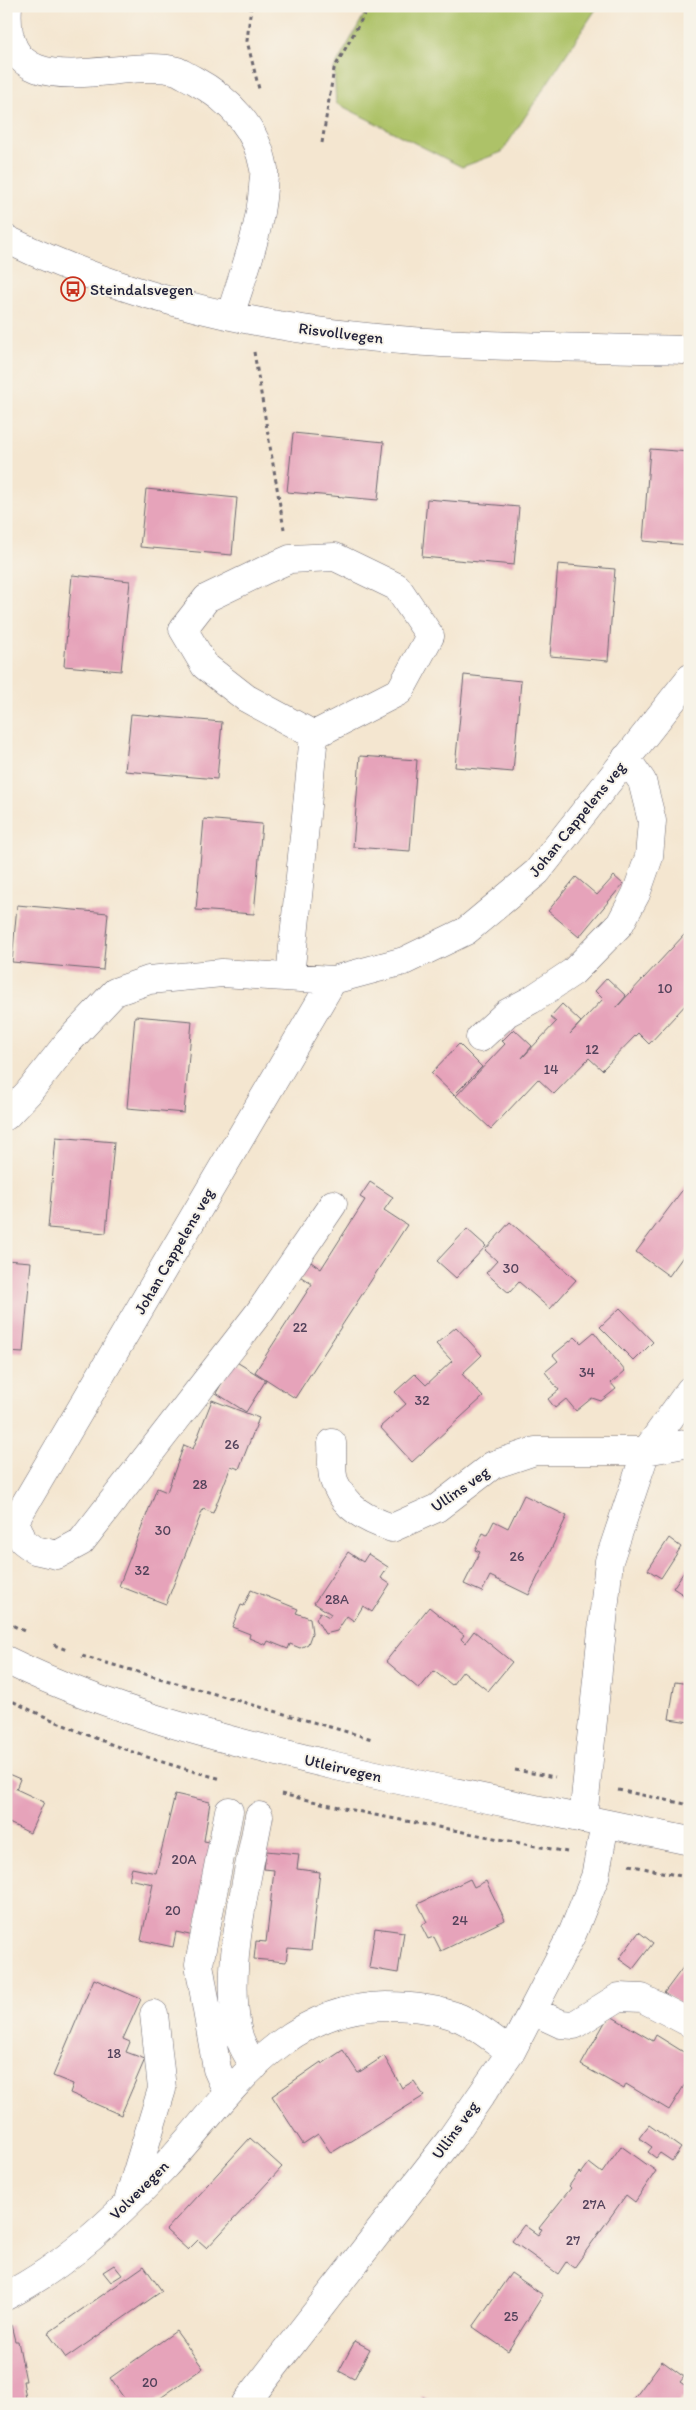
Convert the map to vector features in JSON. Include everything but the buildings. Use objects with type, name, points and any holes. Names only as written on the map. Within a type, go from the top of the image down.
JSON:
[{"type":"street","points":[[8,6],[6,26],[16,52],[32,69],[62,74],[136,68],[177,71],[205,86],[232,106],[251,132],[264,170],[261,214],[240,318]]},
{"type":"street","name":"Risvollvegen","points":[[6,239],[59,264],[130,290],[240,318],[362,337],[468,344],[690,350]]},
{"type":"street","points":[[335,556],[397,587],[430,636],[400,691],[314,735],[246,698],[205,666],[184,628],[207,598],[290,559],[335,556]]},
{"type":"street","name":"Johan Cappelens veg","points":[[7,1116],[28,1093],[69,1041],[115,992],[149,980],[222,973],[333,980],[404,961],[466,930],[537,872],[690,678]]},
{"type":"street","points":[[290,977],[314,735]]},
{"type":"street","points":[[480,1038],[507,1013],[531,1000],[573,972],[620,924],[636,894],[648,856],[652,821],[642,781],[626,758]]},
{"type":"street","name":"Johan Cappelens veg","points":[[333,980],[15,1521],[23,1541],[35,1550],[57,1555],[81,1542],[249,1325],[333,1204]]},
{"type":"street","name":"Ullins veg","points":[[245,2404],[450,2140],[510,2052],[573,1932],[595,1877],[594,1821],[586,1783],[609,1561],[646,1451],[690,1390]]},
{"type":"street","name":"Ullins veg","points":[[332,1443],[334,1482],[352,1510],[373,1522],[392,1528],[437,1508],[493,1465],[535,1451],[646,1451]]},
{"type":"street","points":[[646,1451],[690,1443]]},
{"type":"street","name":"Utleirvegen","points":[[6,1660],[80,1692],[248,1746],[392,1779],[690,1841]]},
{"type":"street","points":[[227,2092],[217,2069],[199,1964],[229,1811]]},
{"type":"street","points":[[255,2066],[247,2054],[237,2029],[234,1968],[237,1939],[259,1816]]},
{"type":"street","points":[[532,2011],[561,2024],[574,2025],[620,1997],[642,1998],[690,2023]]},
{"type":"street","name":"Volvevegen","points":[[6,2296],[66,2257],[95,2234],[164,2166],[227,2092],[272,2049],[317,2021],[350,2009],[375,2006],[398,2006],[425,2010],[462,2019],[510,2052]]},
{"type":"street","points":[[127,2202],[162,2089],[154,2014]]},
{"type":"path","points":[[322,143],[334,69],[369,6]]},
{"type":"path","points":[[240,318],[290,559]]},
{"type":"path","points":[[6,1622],[30,1633]]},
{"type":"path","points":[[53,1644],[68,1650]]},
{"type":"path","points":[[76,1654],[374,1740]]},
{"type":"path","points":[[509,1769],[690,1805]]},
{"type":"green space","points":[[369,6],[598,6],[502,152],[462,167],[336,103],[334,69]]},
{"type":"place","name":"Steindalsvegen","points":[[73,289]]}]
